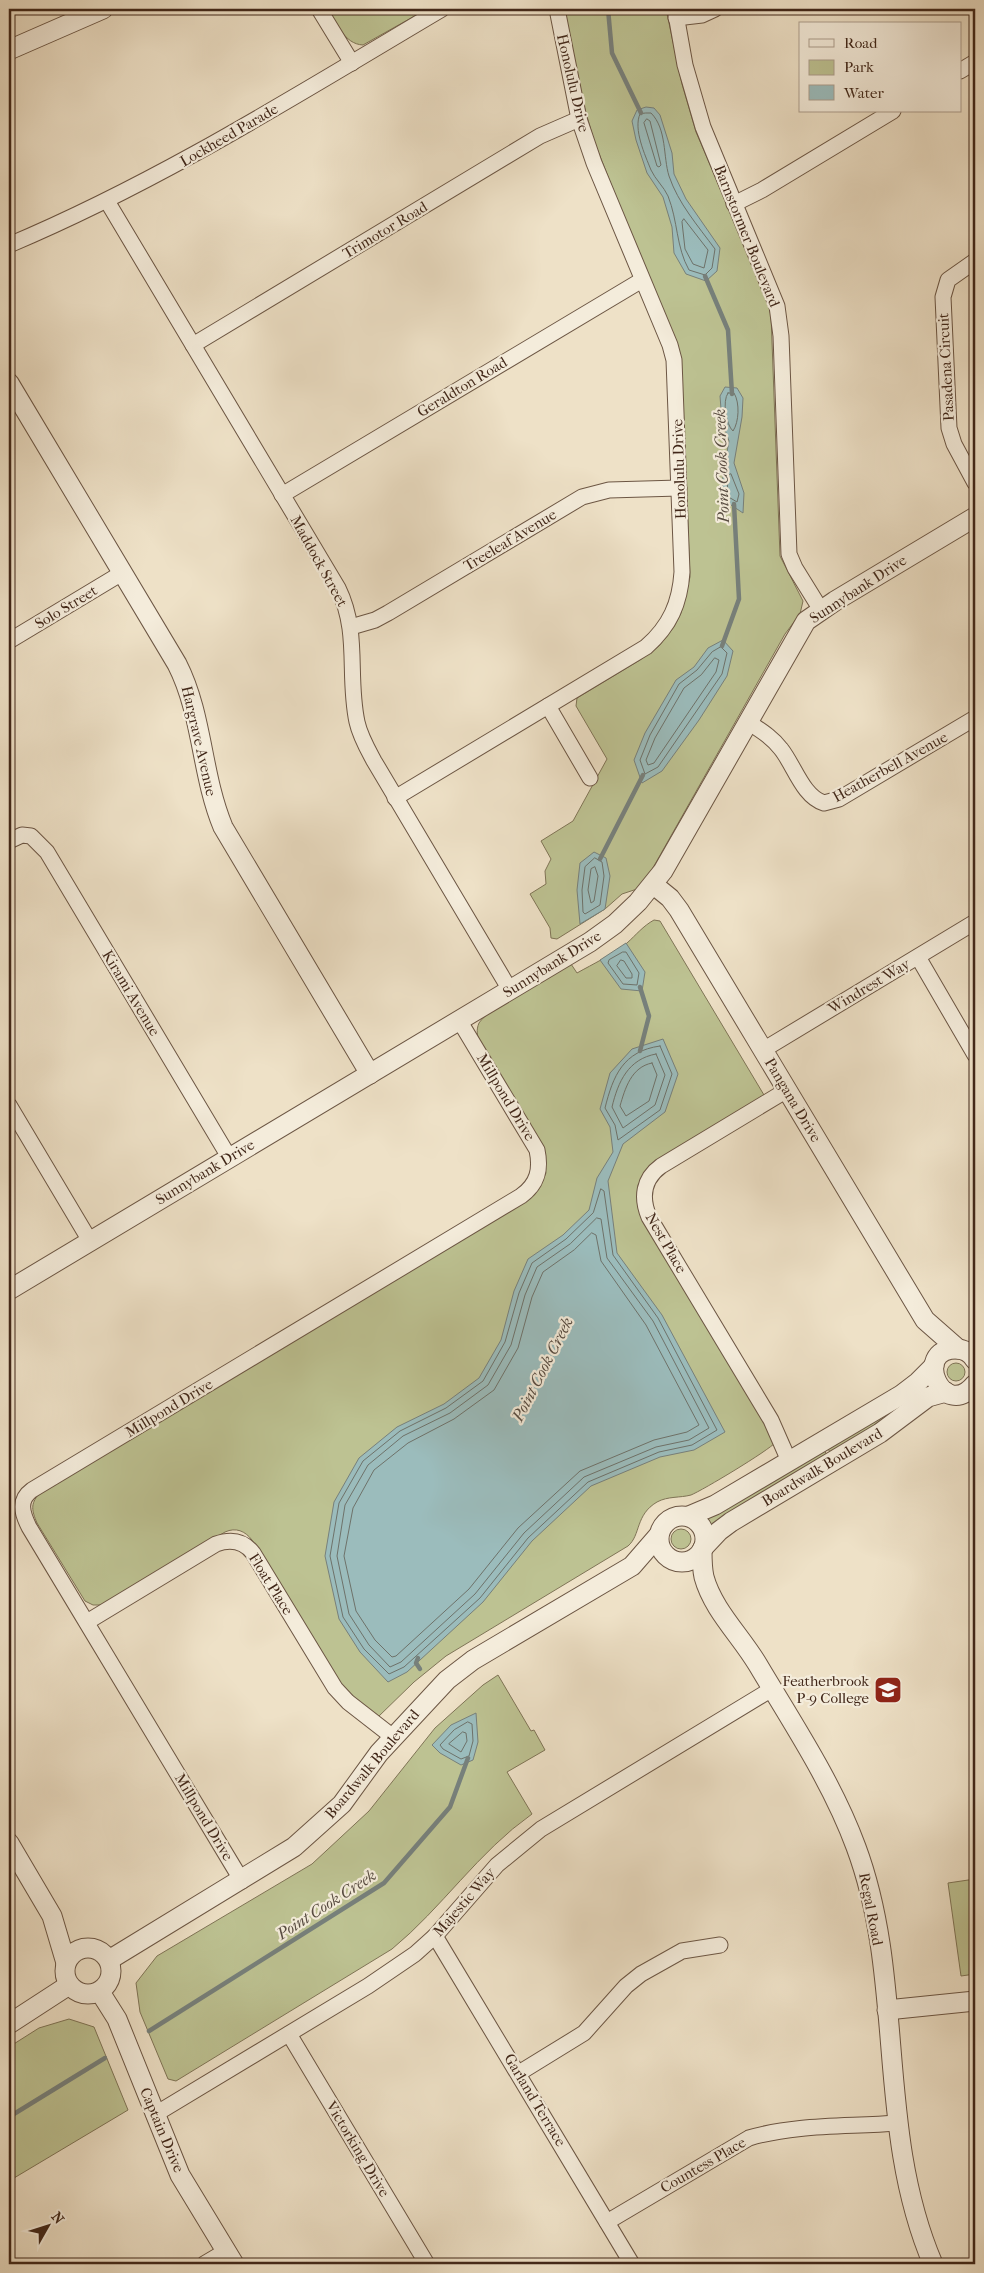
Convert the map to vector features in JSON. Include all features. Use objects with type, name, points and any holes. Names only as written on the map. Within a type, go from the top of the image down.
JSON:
[{"type":"street","points":[[9,49],[103,9]]},
{"type":"street","points":[[319,9],[352,63]]},
{"type":"street","name":"Lockheed Parade","points":[[9,245],[107,201],[194,156],[442,9]]},
{"type":"street","name":"Honolulu Drive","points":[[396,798],[636,654],[655,639],[677,605],[681,584],[680,488],[674,360],[670,345],[602,187],[579,119],[557,9]]},
{"type":"street","points":[[676,13],[702,15],[715,9]]},
{"type":"street","name":"Barnstormer Boulevard","points":[[676,13],[686,65],[711,149],[766,274],[777,306],[781,336],[789,554],[795,568],[820,610]]},
{"type":"street","points":[[962,70],[975,62]]},
{"type":"street","points":[[734,204],[762,190],[891,112]]},
{"type":"street","name":"Trimotor Road","points":[[193,345],[540,136],[579,119]]},
{"type":"street","name":"Maddock Street","points":[[107,201],[338,588],[351,627],[357,721],[366,747],[510,990]]},
{"type":"street","name":"Pasadena Circuit","points":[[975,261],[948,280],[943,297],[949,428],[954,444],[975,483]]},
{"type":"street","name":"Geraldton Road","points":[[282,495],[642,280]]},
{"type":"street","name":"Hargrave Avenue","points":[[9,383],[177,664],[191,693],[211,792],[223,826],[370,1074]]},
{"type":"street","name":"Treeleaf Avenue","points":[[351,627],[382,616],[582,497],[609,490],[680,488]]},
{"type":"street","name":"Sunnybank Drive","points":[[9,1290],[510,990],[609,928],[654,885],[796,635],[806,621],[820,610],[975,517]]},
{"type":"street","name":"Solo Street","points":[[9,641],[122,573]]},
{"type":"street","points":[[548,706],[590,778]]},
{"type":"street","name":"Heatherbell Avenue","points":[[748,722],[781,748],[811,795],[824,803],[839,799],[975,718]]},
{"type":"street","name":"Kirami Avenue","points":[[9,841],[27,835],[35,838],[47,852],[229,1157]]},
{"type":"street","name":"Pangana Drive","points":[[654,885],[670,898],[680,910],[925,1320],[936,1382],[946,1392]]},
{"type":"street","name":"Windrest Way","points":[[763,1050],[975,922]]},
{"type":"street","points":[[918,957],[975,1055]]},
{"type":"street","name":"Millpond Drive","points":[[242,1881],[25,1519],[22,1505],[26,1495],[521,1196],[536,1181],[539,1170],[537,1150],[460,1020]]},
{"type":"street","name":"Nest Place","points":[[787,1090],[661,1166],[650,1176],[644,1190],[649,1217],[794,1458]]},
{"type":"street","points":[[9,1105],[90,1241]]},
{"type":"street","name":"Pangana Drive","points":[[925,1320],[969,1353]]},
{"type":"street","name":"Boardwalk Boulevard","points":[[689,1516],[714,1505],[900,1395],[918,1382],[944,1352],[969,1353]]},
{"type":"street","name":"Boardwalk Boulevard","points":[[702,1549],[719,1531],[731,1522],[880,1433],[928,1397],[946,1392],[959,1394],[966,1392],[975,1384]]},
{"type":"street","points":[[682,1515],[689,1516],[701,1526],[705,1541],[702,1549],[692,1560],[676,1561],[662,1551],[658,1536],[664,1523],[669,1519],[682,1515]]},
{"type":"street","name":"Boardwalk Boulevard","points":[[108,1960],[242,1881],[294,1847],[328,1819],[342,1804],[393,1737],[447,1680],[473,1660],[632,1566],[658,1536]]},
{"type":"street","name":"Float Place","points":[[87,1622],[216,1544],[228,1541],[242,1543],[253,1553],[335,1688],[348,1702],[393,1737]]},
{"type":"street","name":"Regal Road","points":[[702,1549],[702,1567],[708,1590]]},
{"type":"street","name":"Boardwalk Boulevard","points":[[632,1566],[676,1561]]},
{"type":"street","name":"Regal Road","points":[[676,1561],[708,1590],[772,1689],[826,1780],[857,1849],[874,1913],[887,2010],[897,2123],[911,2200],[933,2264]]},
{"type":"street","name":"Majestic Way","points":[[154,2114],[392,1970],[435,1936],[497,1865],[541,1829],[772,1689]]},
{"type":"street","points":[[9,1843],[52,1916],[66,1963]]},
{"type":"street","points":[[52,1916],[86,1948]]},
{"type":"street","name":"Garland Terrace","points":[[435,1936],[632,2264]]},
{"type":"street","points":[[519,2073],[584,2033],[626,1986],[641,1974],[682,1951],[720,1945]]},
{"type":"street","points":[[86,1948],[99,1950],[108,1960],[110,1978],[100,1992],[94,1994],[80,1993],[69,1985],[64,1971],[66,1963],[74,1952],[86,1948]]},
{"type":"street","points":[[9,2024],[69,1985]]},
{"type":"street","name":"Captain Drive","points":[[100,1992],[117,2018],[180,2175],[230,2258]]},
{"type":"street","points":[[887,2010],[975,2001]]},
{"type":"street","name":"Victorking Drive","points":[[289,2034],[427,2264]]},
{"type":"street","name":"Countess Place","points":[[607,2222],[749,2138],[763,2134],[809,2129],[897,2123]]},
{"type":"street","points":[[204,2264],[230,2258]]},
{"type":"green space","points":[[328,9],[427,9],[363,45],[356,44],[346,37]]},
{"type":"green space","points":[[564,9],[666,9],[682,84],[696,132],[764,290],[771,315],[780,556],[803,601],[800,614],[785,634],[650,873],[637,889],[622,894],[605,909],[557,939],[551,938],[550,928],[530,894],[546,884],[545,871],[551,859],[541,841],[573,821],[607,759],[576,706],[577,698],[640,660],[659,646],[674,627],[681,613],[690,577],[681,362],[594,141],[579,88]]},
{"type":"green space","points":[[654,920],[660,921],[764,1095],[650,1166],[638,1185],[638,1207],[776,1442],[771,1447],[698,1492],[657,1502],[645,1513],[635,1536],[628,1546],[446,1656],[414,1682],[378,1717],[345,1690],[332,1672],[252,1540],[240,1531],[225,1532],[103,1605],[93,1605],[85,1601],[37,1523],[33,1508],[34,1501],[39,1494],[535,1194],[546,1173],[544,1151],[480,1042],[477,1033],[479,1023],[494,1009],[571,964],[577,973],[609,955],[627,943]]},
{"type":"green space","points":[[956,1363],[962,1366],[965,1372],[962,1378],[956,1381],[950,1378],[947,1372],[950,1366]]},
{"type":"green space","points":[[927,1382],[931,1390],[831,1454],[827,1447]]},
{"type":"green space","points":[[823,1449],[828,1456],[711,1530],[704,1518]]},
{"type":"green space","points":[[681,1529],[688,1532],[691,1539],[688,1546],[681,1549],[674,1546],[671,1539],[674,1532]]},
{"type":"green space","points":[[498,1675],[531,1731],[534,1730],[545,1750],[507,1772],[532,1814],[494,1845],[427,1916],[392,1949],[176,2081],[168,2079],[140,2012],[136,1983],[157,1956],[312,1864],[369,1811],[435,1728],[483,1685]]},
{"type":"green space","points":[[975,1879],[975,1974],[961,1976],[948,1883]]},
{"type":"green space","points":[[69,2019],[94,2027],[128,2110],[9,2181],[9,2047],[39,2028]]},
{"type":"water","points":[[646,107],[654,108],[660,115],[672,153],[674,174],[686,199],[720,248],[717,271],[706,281],[686,274],[674,253],[672,227],[663,197],[647,173],[632,121],[637,110]]},
{"type":"water","points":[[725,387],[737,388],[743,398],[742,417],[734,463],[744,493],[743,513],[722,499],[723,474],[729,441],[722,422],[720,396]]},
{"type":"water","points":[[723,640],[733,651],[727,676],[699,720],[662,771],[642,783],[634,760],[645,733],[676,680],[694,667],[708,648]]},
{"type":"water","points":[[594,852],[606,858],[610,876],[605,909],[580,924],[577,890],[580,863]]},
{"type":"water","points":[[626,943],[645,972],[642,991],[621,989],[600,960]]},
{"type":"water","points":[[663,1039],[678,1074],[665,1112],[623,1144],[608,1181],[617,1253],[662,1315],[725,1432],[694,1450],[660,1457],[591,1486],[532,1541],[483,1602],[407,1672],[388,1682],[360,1652],[339,1619],[325,1556],[334,1502],[359,1458],[397,1427],[444,1404],[479,1378],[501,1340],[514,1291],[528,1259],[563,1235],[589,1210],[597,1178],[613,1152],[610,1127],[600,1109],[610,1073],[632,1049]]},
{"type":"water","points":[[476,1713],[478,1742],[473,1760],[461,1765],[440,1753],[432,1745],[451,1725]]},
{"type":"waterway","name":"Point Cook Creek","points":[[608,9],[612,53],[641,113]]},
{"type":"waterway","name":"Point Cook Creek","points":[[705,276],[728,330],[732,394]]},
{"type":"waterway","name":"Point Cook Creek","points":[[722,646],[739,599],[734,504]]},
{"type":"waterway","name":"Point Cook Creek","points":[[600,859],[643,775]]},
{"type":"waterway","name":"Point Cook Creek","points":[[640,987],[649,1016],[640,1051]]},
{"type":"waterway","name":"Point Cook Creek","points":[[418,1658],[416,1663],[420,1669]]},
{"type":"waterway","name":"Point Cook Creek","points":[[149,2031],[384,1883],[450,1807],[468,1758]]},
{"type":"waterway","name":"Point Cook Creek","points":[[9,2117],[105,2058]]},
{"type":"place","name":"Featherbrook P-9 College","points":[[888,1690]]}]
